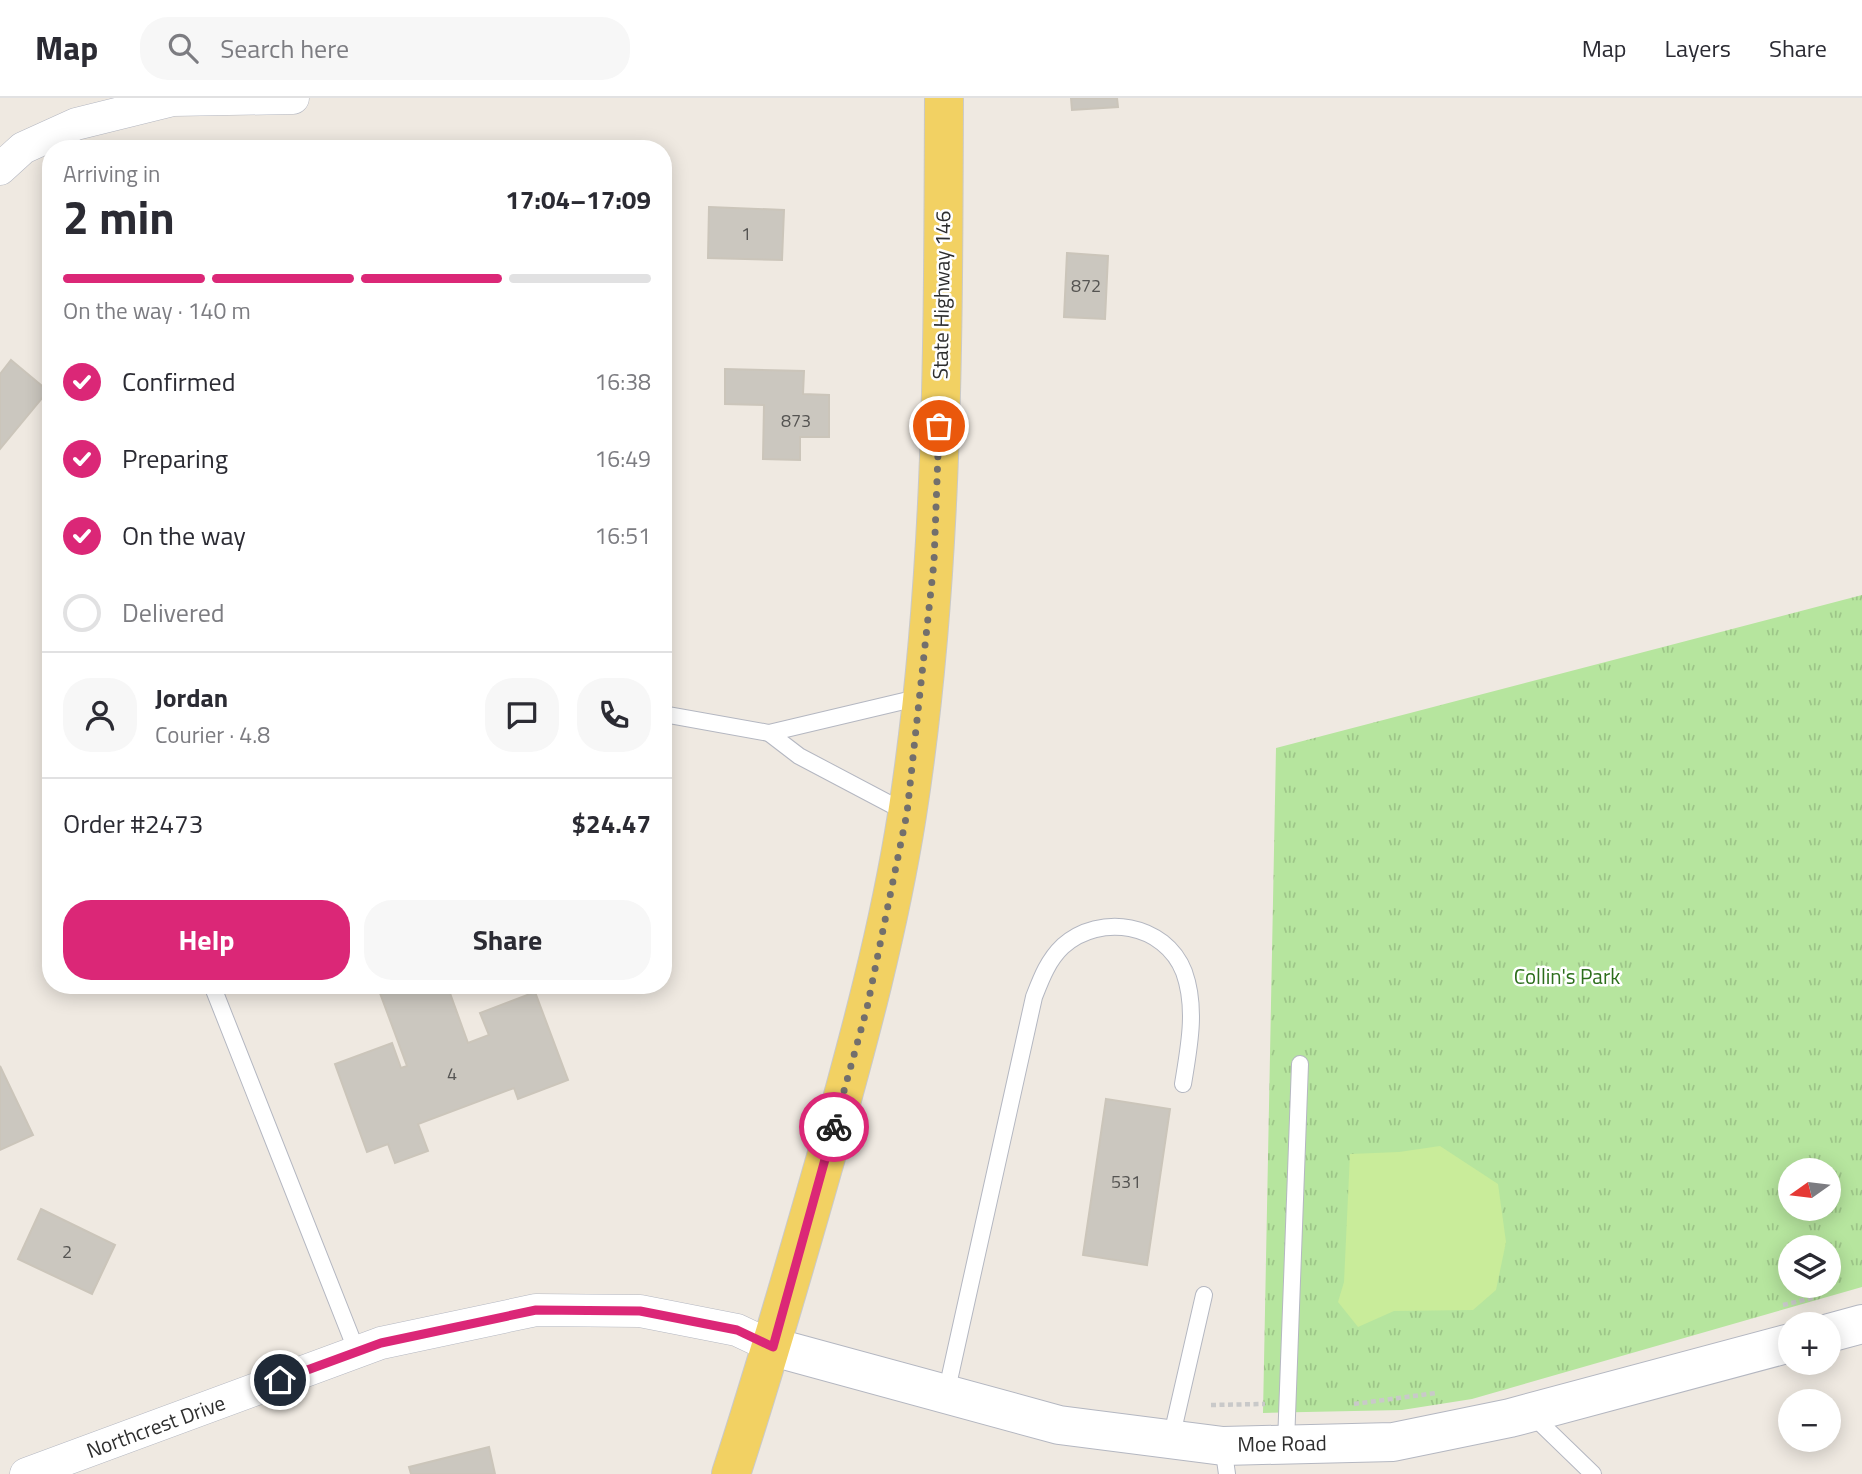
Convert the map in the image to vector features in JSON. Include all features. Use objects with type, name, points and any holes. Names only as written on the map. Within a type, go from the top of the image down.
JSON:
[{"type":"main road","name":"State Highway 146","points":[[730,1474],[773,1347],[867,1008],[907,813],[922,697],[934,562],[943,354],[944,98]]},
{"type":"street","points":[[0,169],[23,148],[76,124],[173,100],[293,98]]},
{"type":"street","name":"Northcrest Drive","points":[[26,1474],[381,1343],[536,1310],[640,1311],[737,1330],[773,1347]]},
{"type":"street","points":[[1841,1330],[1862,1324]]},
{"type":"street","name":"Moe Road","points":[[773,1347],[1059,1425],[1171,1439],[1225,1460],[1286,1443],[1393,1442],[1529,1413],[1778,1346]]},
{"type":"lane","points":[[672,716],[769,733],[922,697]]},
{"type":"lane","points":[[769,733],[799,756],[907,813]]},
{"type":"lane","points":[[946,1394],[1034,997],[1042,974],[1062,948],[1081,933],[1112,925],[1138,929],[1163,944],[1183,969],[1191,997],[1190,1042],[1183,1084]]},
{"type":"lane","points":[[216,994],[357,1352]]},
{"type":"lane","points":[[1286,1443],[1300,1064]]},
{"type":"lane","points":[[1171,1439],[1204,1295]]},
{"type":"lane","points":[[1529,1413],[1593,1474]]},
{"type":"path","points":[[1770,1309],[1811,1298]]},
{"type":"path","points":[[1345,1405],[1439,1392]]},
{"type":"path","points":[[1180,1402],[1289,1404]]},
{"type":"green space","name":"Collin's Park","points":[[1862,595],[1862,1287],[1841,1293],[1841,1235],[1778,1235],[1778,1298],[1824,1298],[1472,1399],[1402,1410],[1263,1413],[1276,748]]},
{"type":"green space","points":[[1440,1146],[1498,1184],[1506,1242],[1496,1290],[1473,1310],[1394,1311],[1358,1327],[1338,1302],[1344,1282],[1350,1154],[1399,1152]]},
{"type":"building","points":[[1071,98],[1117,98],[1118,107],[1072,110]]},
{"type":"building","points":[[709,207],[784,210],[782,260],[708,258]]},
{"type":"building","points":[[1067,253],[1108,256],[1105,319],[1064,317]]},
{"type":"building","points":[[11,360],[42,386],[42,398],[0,449],[0,374]]},
{"type":"building","points":[[725,369],[804,371],[803,394],[829,395],[829,437],[800,437],[800,460],[763,459],[764,405],[725,404]]},
{"type":"building","points":[[380,994],[450,994],[468,1043],[489,1035],[480,1013],[536,994],[568,1080],[518,1099],[514,1088],[418,1124],[428,1151],[395,1163],[388,1144],[367,1152],[335,1064],[392,1043],[401,1068],[407,1066]]},
{"type":"building","points":[[0,1066],[33,1135],[0,1150]]},
{"type":"building","points":[[1106,1099],[1170,1109],[1147,1265],[1083,1255]]},
{"type":"building","points":[[41,1209],[115,1245],[92,1294],[18,1259]]},
{"type":"building","points":[[489,1447],[495,1474],[411,1474],[409,1467]]},
{"type":"way so far","points":[[834,1127],[867,1008],[907,813],[922,697],[934,562],[939,426]]},
{"type":"route","points":[[280,1380],[381,1343],[536,1310],[640,1311],[737,1330],[773,1347],[834,1127]]}]
